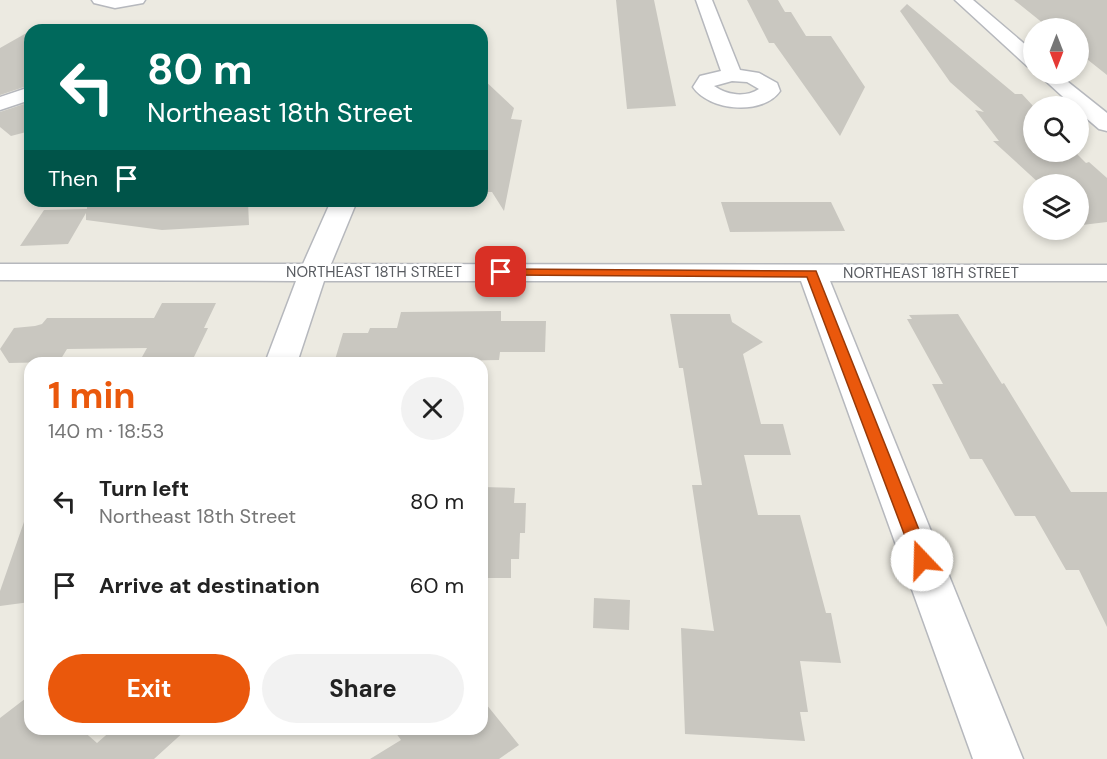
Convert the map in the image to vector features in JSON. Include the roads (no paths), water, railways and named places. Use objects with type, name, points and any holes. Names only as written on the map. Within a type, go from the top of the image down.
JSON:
[{"type":"street","points":[[100,0],[115,3],[137,0]]},
{"type":"street","points":[[704,0],[732,75]]},
{"type":"street","points":[[963,0],[1023,52]]},
{"type":"street","points":[[1059,84],[1107,124]]},
{"type":"street","points":[[0,104],[24,95]]},
{"type":"street","points":[[282,357],[313,272],[341,207]]},
{"type":"street","name":"NORTHEAST 18TH STREET","points":[[0,272],[1107,273]]},
{"type":"street","points":[[812,273],[999,759]]}]
